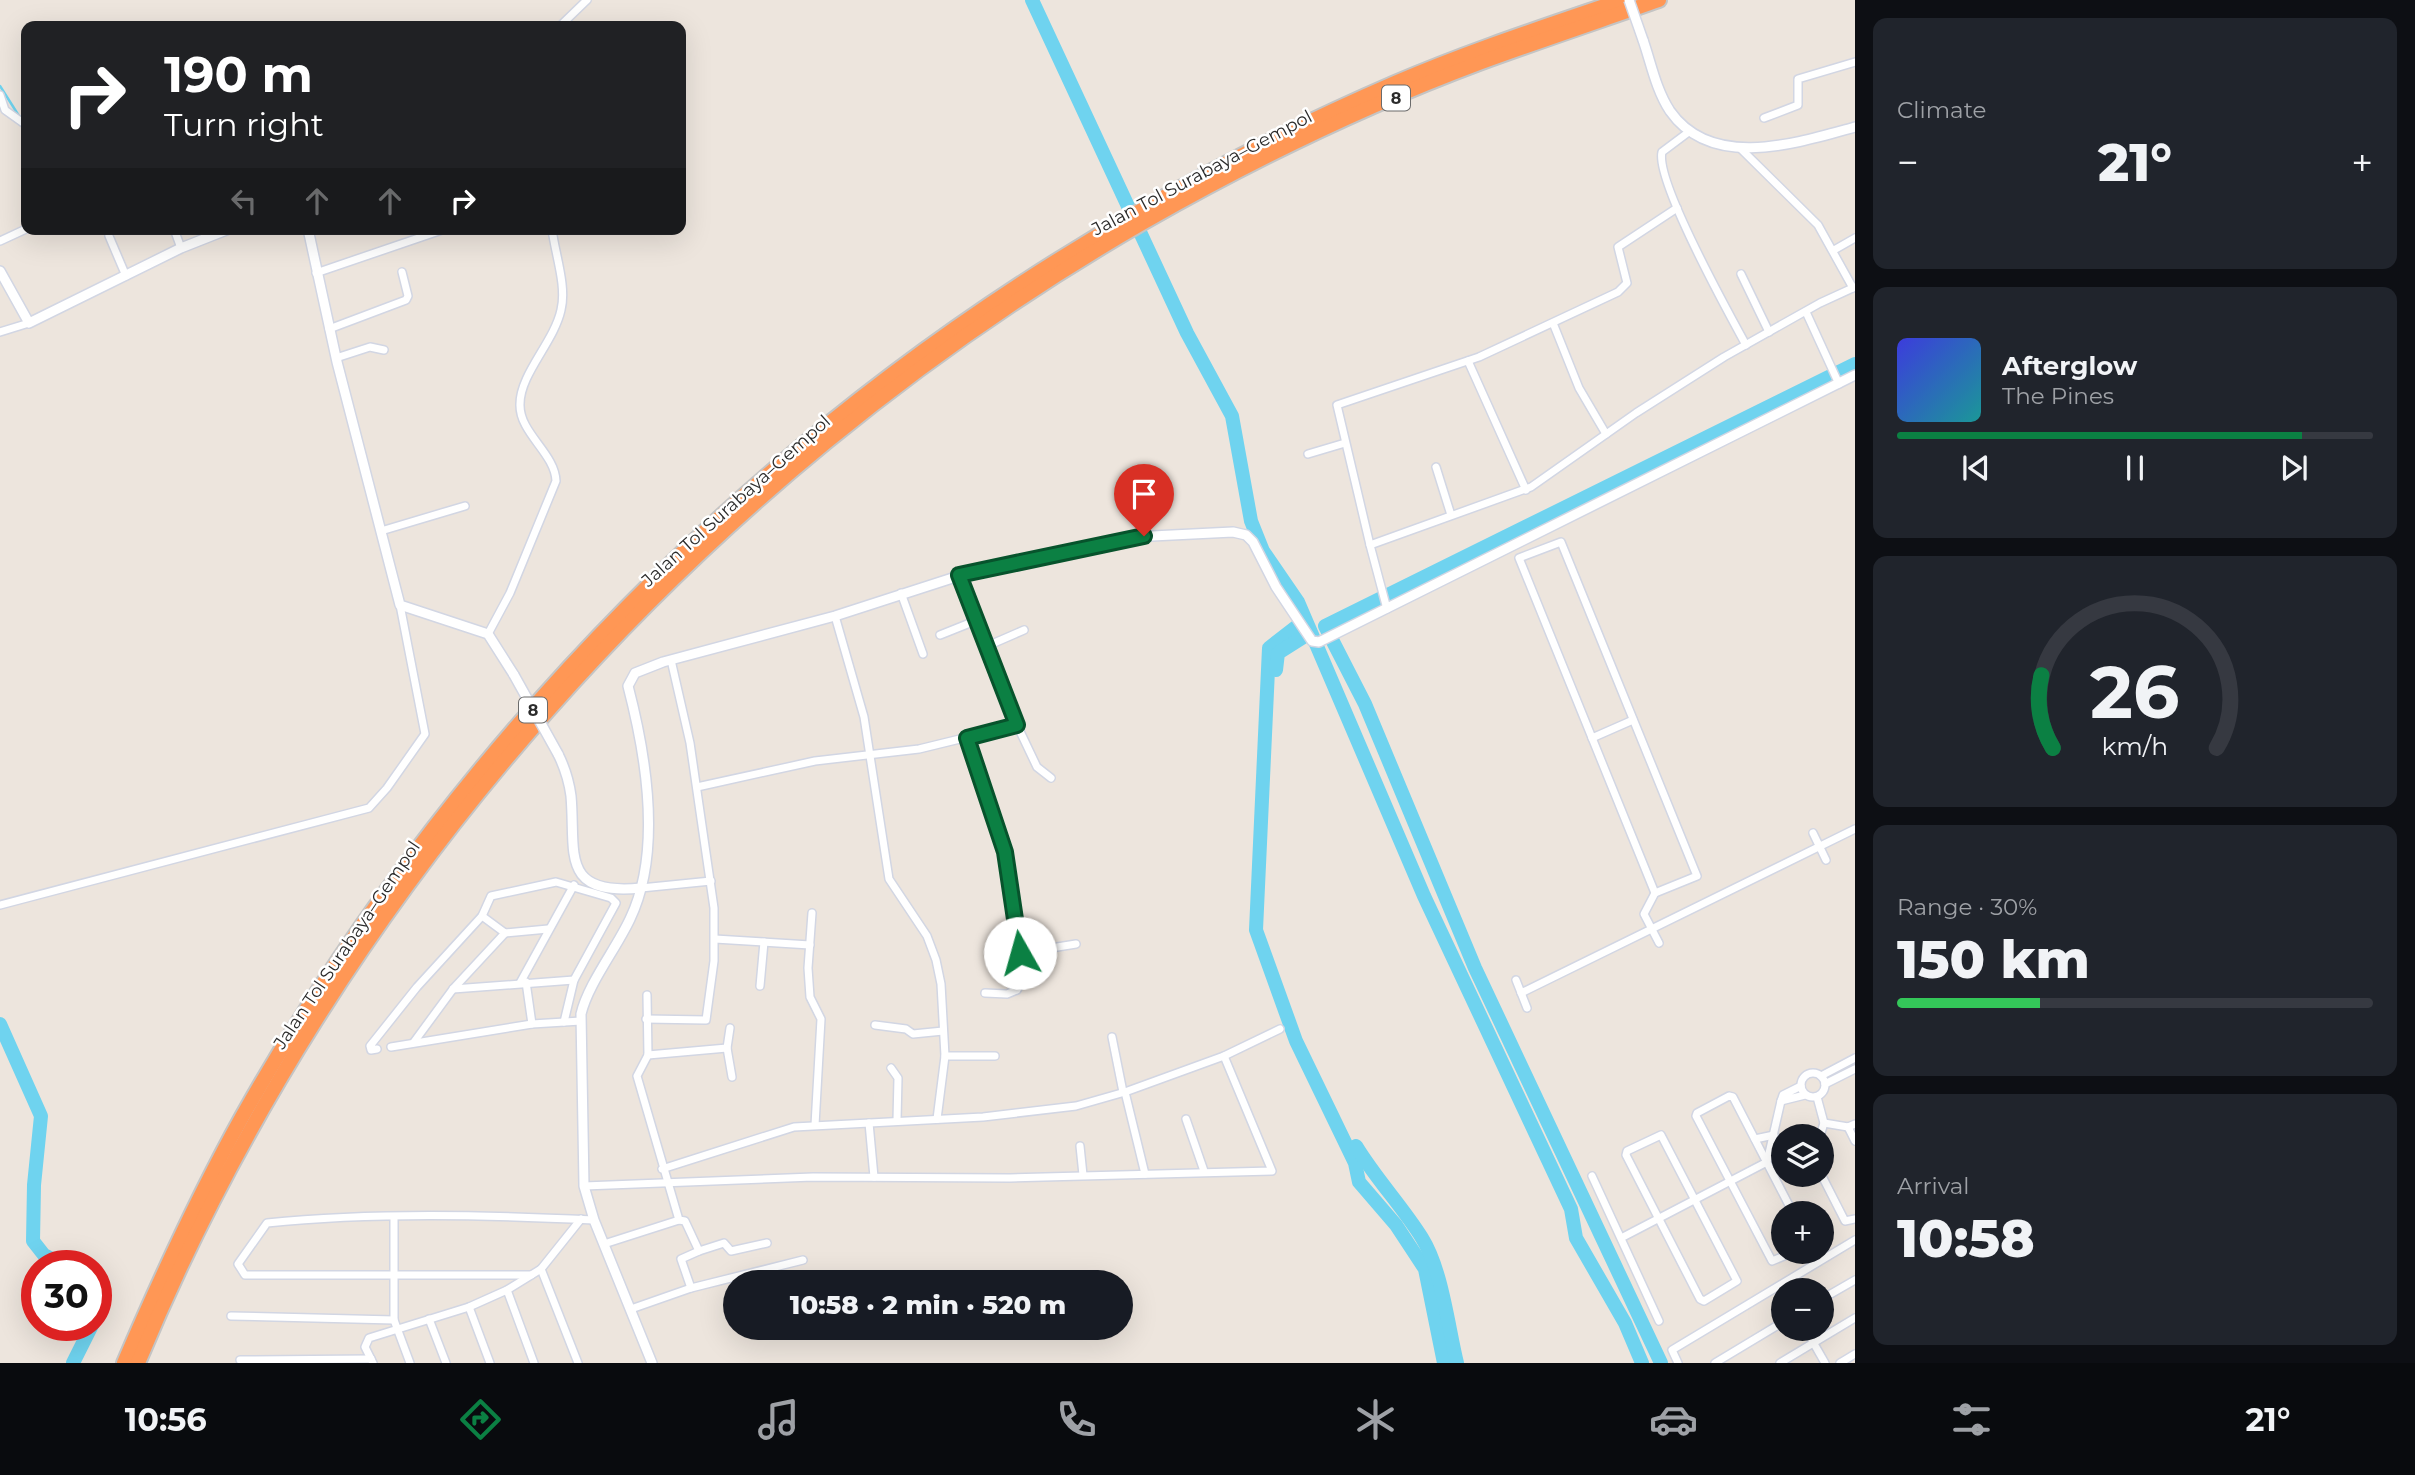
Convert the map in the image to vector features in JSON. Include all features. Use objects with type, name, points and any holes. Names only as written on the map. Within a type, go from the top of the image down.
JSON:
[{"type":"highway","name":"Jalan Tol Surabaya–Gempol","points":[[124,1363],[192,1213],[243,1117],[283,1049],[371,914],[505,740],[649,585],[727,511],[827,427],[1001,299],[1261,146],[1397,82],[1622,0]]},
{"type":"highway","name":"Jalan Tol Surabaya–Gempol","points":[[138,1363],[228,1171],[313,1026],[427,860],[514,749],[650,603],[800,465],[984,325],[1135,220],[1349,117],[1475,65],[1659,0]]},
{"type":"street","points":[[565,21],[587,0]]},
{"type":"street","points":[[1629,0],[1666,103],[1690,131],[1713,144],[1740,148],[1794,141],[1855,127]]},
{"type":"street","points":[[1764,118],[1798,105],[1798,79],[1855,62]]},
{"type":"street","points":[[0,95],[5,110],[21,121]]},
{"type":"street","points":[[1690,131],[1660,155],[1677,208],[1746,345]]},
{"type":"street","points":[[1370,545],[1526,490],[1606,434],[1746,345],[1854,288],[1834,250],[1800,204],[1740,148]]},
{"type":"street","points":[[1386,607],[1336,405],[1468,361],[1624,289],[1628,283],[1618,247],[1677,208]]},
{"type":"street","points":[[0,241],[21,231]]},
{"type":"street","points":[[176,235],[181,248]]},
{"type":"street","points":[[0,332],[29,323],[204,235]]},
{"type":"street","points":[[0,905],[369,808],[387,788],[425,734],[386,529],[341,356],[329,329],[320,271],[310,235]]},
{"type":"street","points":[[320,271],[427,235]]},
{"type":"street","points":[[488,634],[510,593],[556,481],[554,470],[529,431],[520,405],[525,385],[550,341],[562,308],[553,235]]},
{"type":"street","points":[[109,236],[126,276]]},
{"type":"street","points":[[1834,250],[1855,238]]},
{"type":"street","points":[[0,271],[29,323]]},
{"type":"street","points":[[329,329],[405,300],[408,296],[402,272]]},
{"type":"street","points":[[1741,274],[1769,332]]},
{"type":"street","points":[[1805,312],[1838,383]]},
{"type":"street","points":[[1553,323],[1579,388],[1606,434]]},
{"type":"street","points":[[341,356],[376,347],[384,349]]},
{"type":"street","points":[[1468,361],[1497,419],[1526,490]]},
{"type":"street","points":[[652,1363],[594,1220],[584,1186],[581,1021],[586,996],[616,949],[632,915],[641,888],[648,821],[648,790],[641,735],[628,682],[635,673],[671,660],[835,616],[959,575],[1132,537],[1239,533],[1253,542],[1299,623],[1314,642],[1331,636],[1855,376]]},
{"type":"street","points":[[1308,454],[1345,443]]},
{"type":"street","points":[[1436,467],[1451,515]]},
{"type":"street","points":[[386,529],[465,506]]},
{"type":"street","points":[[1656,893],[1519,558],[1561,542],[1697,876],[1656,893],[1644,915],[1659,943]]},
{"type":"street","points":[[959,575],[1017,725],[1037,767],[1051,778]]},
{"type":"street","points":[[901,593],[923,654]]},
{"type":"street","points":[[400,605],[488,634],[558,754],[569,782],[572,855],[578,870],[592,882],[605,886],[641,888],[711,881]]},
{"type":"street","points":[[835,616],[861,702],[889,879],[932,948],[941,984],[944,1056],[937,1119]]},
{"type":"street","points":[[940,635],[975,621]]},
{"type":"street","points":[[985,647],[1024,630]]},
{"type":"street","points":[[646,1019],[706,1020],[715,939],[711,881],[697,787],[671,660]]},
{"type":"street","points":[[1592,738],[1633,720]]},
{"type":"street","points":[[697,787],[816,761],[871,755],[967,738],[1017,725]]},
{"type":"street","points":[[967,738],[1006,858],[1020,953],[1021,982],[1017,990],[1007,994],[985,993]]},
{"type":"street","points":[[1521,993],[1855,829]]},
{"type":"street","points":[[1813,833],[1826,860]]},
{"type":"street","points":[[377,1049],[371,1050],[370,1046],[417,987],[482,916],[494,895],[556,882],[611,898],[616,903],[573,980],[564,1022]]},
{"type":"street","points":[[532,1024],[523,982],[548,929],[574,886]]},
{"type":"street","points":[[812,913],[810,997],[821,1018],[815,1125]]},
{"type":"street","points":[[482,916],[505,933],[548,929]]},
{"type":"street","points":[[414,1042],[453,989],[505,933]]},
{"type":"street","points":[[715,939],[810,945]]},
{"type":"street","points":[[760,986],[764,942]]},
{"type":"street","points":[[1020,953],[1076,944]]},
{"type":"street","points":[[453,989],[573,980]]},
{"type":"street","points":[[1516,980],[1527,1008]]},
{"type":"street","points":[[648,995],[648,1055],[637,1076],[679,1220]]},
{"type":"street","points":[[391,1047],[532,1024],[581,1021]]},
{"type":"street","points":[[875,1025],[906,1029],[913,1034],[943,1031]]},
{"type":"street","points":[[730,1028],[727,1048],[732,1077]]},
{"type":"street","points":[[662,1169],[765,1134],[815,1125],[1037,1112],[1085,1104],[1224,1056],[1280,1029]]},
{"type":"street","points":[[1112,1037],[1145,1174]]},
{"type":"street","points":[[648,1055],[727,1048]]},
{"type":"street","points":[[944,1056],[995,1056]]},
{"type":"street","points":[[584,1186],[667,1182],[1272,1171],[1224,1056]]},
{"type":"street","points":[[1776,1124],[1783,1095],[1801,1086],[1805,1076],[1810,1073],[1821,1076],[1855,1058]]},
{"type":"street","points":[[891,1068],[898,1078],[897,1120]]},
{"type":"street","points":[[1855,1069],[1825,1084],[1817,1097],[1825,1122],[1851,1125],[1855,1141]]},
{"type":"street","points":[[1821,1076],[1825,1084]]},
{"type":"street","points":[[1801,1086],[1805,1095]]},
{"type":"street","points":[[1781,1101],[1805,1095],[1817,1097]]},
{"type":"street","points":[[1771,1259],[1696,1114],[1731,1096],[1787,1201]]},
{"type":"street","points":[[1186,1119],[1204,1171]]},
{"type":"street","points":[[869,1123],[874,1178]]},
{"type":"street","points":[[1659,1135],[1663,1136],[1696,1200],[1737,1281],[1704,1301],[1700,1299],[1626,1155],[1659,1135]]},
{"type":"street","points":[[1755,1139],[1771,1136]]},
{"type":"street","points":[[1080,1146],[1083,1175]]},
{"type":"street","points":[[1623,1237],[1767,1162],[1771,1147]]},
{"type":"street","points":[[1592,1176],[1623,1237],[1660,1321]]},
{"type":"street","points":[[1828,1187],[1845,1221],[1855,1219]]},
{"type":"street","points":[[531,1275],[245,1275],[238,1264],[267,1223],[394,1218],[558,1217],[594,1220]]},
{"type":"street","points":[[394,1218],[396,1324],[411,1363]]},
{"type":"street","points":[[231,1316],[396,1324],[429,1319],[469,1307],[507,1290],[541,1269],[581,1219]]},
{"type":"street","points":[[604,1244],[679,1220],[686,1222],[699,1251]]},
{"type":"street","points":[[1798,1278],[1855,1240]]},
{"type":"street","points":[[691,1288],[681,1259],[724,1243],[731,1251],[767,1242]]},
{"type":"street","points":[[631,1309],[691,1288],[803,1260]]},
{"type":"street","points":[[541,1269],[578,1363]]},
{"type":"street","points":[[1834,1292],[1855,1280]]},
{"type":"street","points":[[507,1290],[534,1363]]},
{"type":"street","points":[[1678,1363],[1672,1350],[1771,1295]]},
{"type":"street","points":[[469,1307],[490,1363]]},
{"type":"street","points":[[1780,1363],[1855,1318]]},
{"type":"street","points":[[429,1319],[446,1363]]},
{"type":"street","points":[[240,1360],[372,1361],[365,1348],[369,1338],[396,1324]]},
{"type":"street","points":[[1715,1363],[1771,1329]]},
{"type":"street","points":[[1813,1343],[1825,1363]]},
{"type":"street","points":[[1840,1363],[1855,1354]]},
{"type":"waterway","points":[[1032,0],[1187,333],[1232,416],[1251,521],[1263,551],[1298,602],[1424,896],[1571,1209],[1576,1238],[1625,1323],[1642,1363]]},
{"type":"waterway","points":[[0,86],[21,117]]},
{"type":"waterway","points":[[1661,1363],[1475,968],[1365,704],[1325,626],[1855,364]]},
{"type":"waterway","points":[[1305,620],[1269,648],[1256,930],[1296,1041],[1355,1163],[1359,1182],[1396,1225],[1425,1269],[1444,1363]]},
{"type":"waterway","points":[[1276,670],[1278,653],[1308,634]]},
{"type":"waterway","points":[[0,1024],[41,1116],[34,1185],[33,1241],[40,1250]]},
{"type":"waterway","points":[[1356,1146],[1429,1251],[1435,1266],[1457,1363]]},
{"type":"waterway","points":[[73,1363],[84,1341]]},
{"type":"route","points":[[1020,953],[1014,898],[1005,852],[967,738],[1017,725],[990,662],[959,575],[1144,536]]}]
